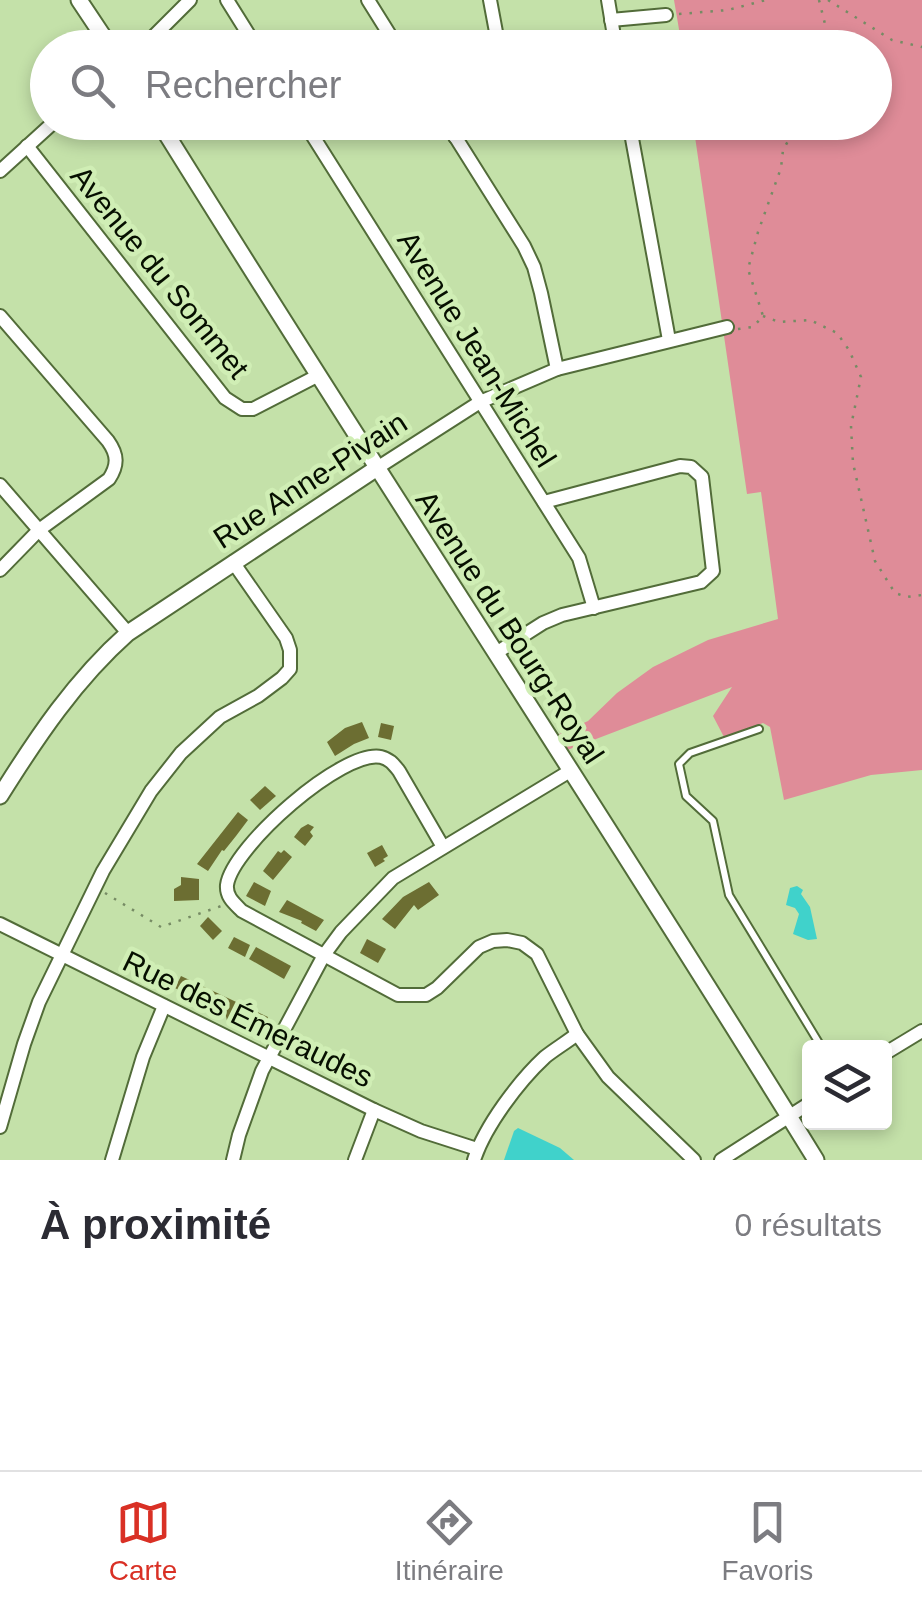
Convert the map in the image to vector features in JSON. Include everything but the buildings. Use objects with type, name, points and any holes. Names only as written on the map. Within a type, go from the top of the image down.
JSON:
[{"type":"street","points":[[80,0],[100,30]]},
{"type":"street","points":[[160,30],[190,0]]},
{"type":"street","points":[[227,0],[246,30]]},
{"type":"street","points":[[368,0],[387,30]]},
{"type":"street","points":[[490,0],[496,30]]},
{"type":"street","points":[[608,0],[613,30]]},
{"type":"street","points":[[611,20],[666,16]]},
{"type":"street","points":[[0,171],[34,140]]},
{"type":"street","name":"Avenue du Bourg-Royal","points":[[170,140],[816,1160]]},
{"type":"street","name":"Avenue Jean-Michel","points":[[315,140],[579,558],[594,608]]},
{"type":"street","points":[[457,140],[534,267],[558,369]]},
{"type":"street","points":[[631,140],[669,340]]},
{"type":"street","name":"Avenue du Sommet","points":[[27,146],[225,398],[242,409],[253,409],[317,376]]},
{"type":"street","points":[[0,316],[108,442],[116,460],[109,479],[39,530],[0,570]]},
{"type":"street","name":"Rue Anne-Pivain","points":[[0,796],[65,699],[128,633],[376,468],[480,402],[558,369],[727,327]]},
{"type":"street","points":[[496,653],[543,623],[708,578],[714,572],[702,478],[690,467],[680,466],[544,502]]},
{"type":"street","points":[[0,485],[128,633]]},
{"type":"street","points":[[0,1128],[39,1002],[95,887],[151,791],[181,753],[220,717],[258,696],[290,670],[286,638],[233,562]]},
{"type":"street","points":[[443,847],[399,771],[390,761],[368,757],[354,761],[293,801],[271,822],[231,872],[228,893],[242,910],[398,995],[426,995],[480,947],[507,940],[522,943],[537,954],[577,1034],[608,1077],[694,1160]]},
{"type":"street","points":[[232,1160],[262,1072],[324,955],[341,932],[393,878],[570,770]]},
{"type":"street","name":"Rue des Émeraudes","points":[[0,924],[374,1110],[476,1154]]},
{"type":"street","points":[[112,1160],[143,1057],[164,1006]]},
{"type":"street","points":[[892,1049],[922,1030]]},
{"type":"street","points":[[476,1154],[507,1100],[544,1058],[577,1034]]},
{"type":"street","points":[[721,1160],[802,1108]]},
{"type":"street","points":[[355,1160],[374,1110]]},
{"type":"lane","points":[[758,729],[690,753],[679,764],[681,781],[686,796],[714,822],[730,895],[817,1040]]},
{"type":"path","points":[[666,16],[728,10],[766,0]]},
{"type":"path","points":[[819,0],[827,30]]},
{"type":"path","points":[[828,0],[876,30]]},
{"type":"path","points":[[892,40],[922,48]]},
{"type":"path","points":[[789,140],[748,268],[764,316],[778,322],[810,320],[837,333],[849,350],[861,377],[851,426],[853,464],[875,561],[896,593],[907,597],[922,595]]},
{"type":"path","points":[[727,327],[753,327],[764,316]]},
{"type":"path","points":[[95,887],[160,927],[232,902]]},
{"type":"shaded area","points":[[674,0],[922,0],[922,770],[871,775],[784,800],[770,727],[763,723],[724,737],[713,716],[732,687],[562,752],[555,736],[588,721],[617,693],[653,667],[708,640],[778,619],[761,492],[747,494],[695,140],[892,140],[892,30],[679,30]]},
{"type":"water","points":[[797,886],[810,907],[817,939],[793,934],[799,914],[786,905],[790,888]]},
{"type":"water","points":[[518,1128],[560,1148],[574,1160],[504,1160]]}]
